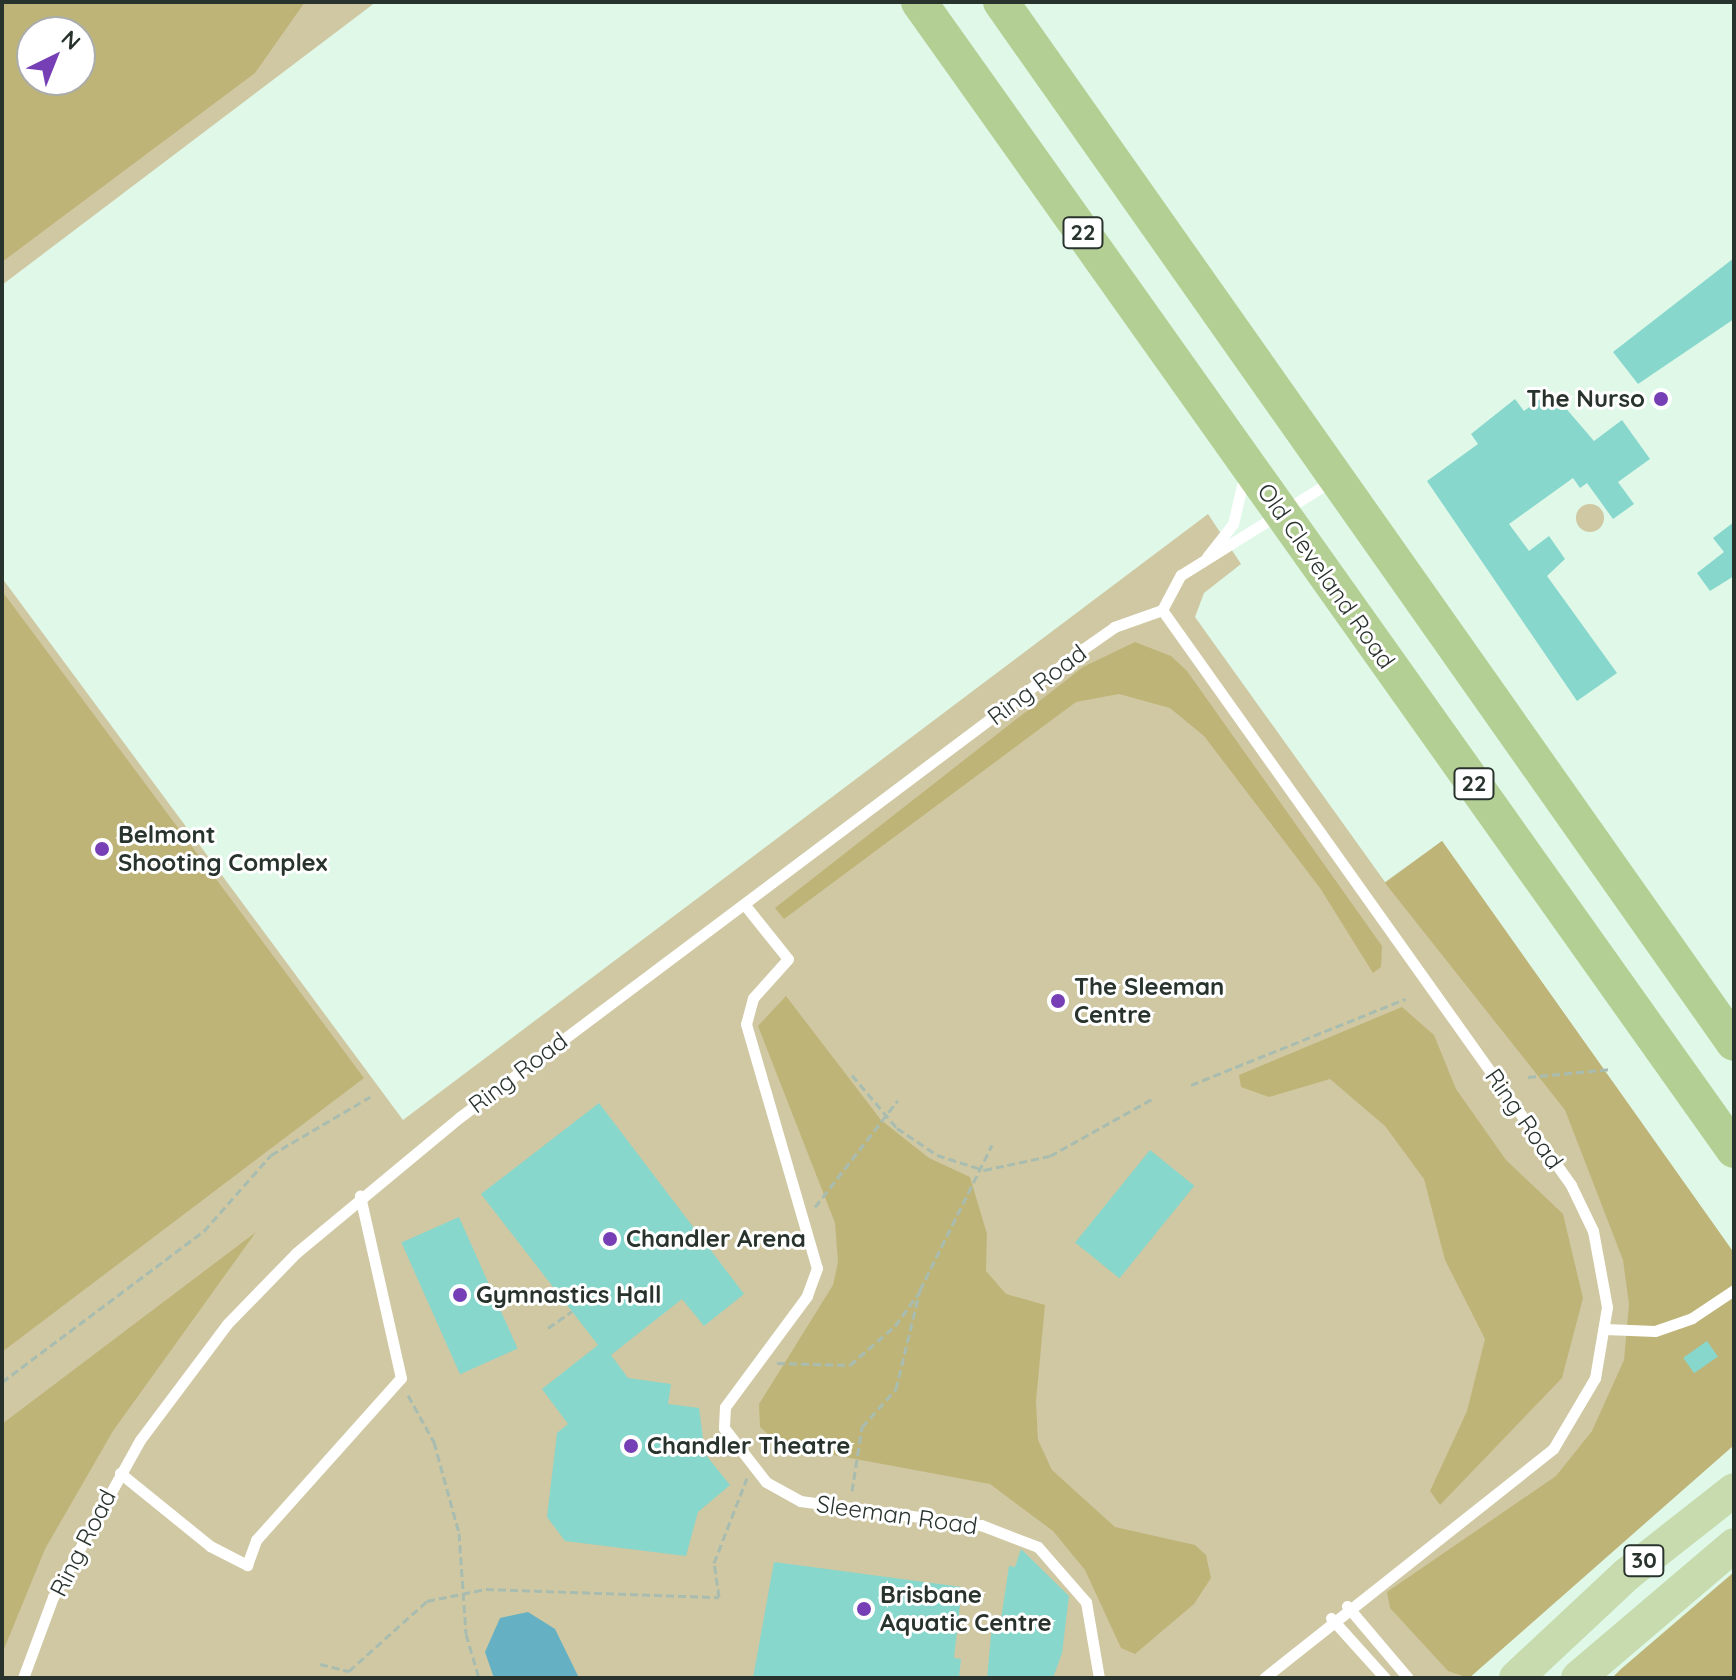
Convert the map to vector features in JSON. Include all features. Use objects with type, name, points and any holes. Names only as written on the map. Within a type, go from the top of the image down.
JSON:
[{"type":"highway","name":"Old Cleveland Road","points":[[919,2],[1734,1150]]},
{"type":"highway","points":[[1001,2],[1341,476],[1734,1043]]},
{"type":"main road","name":"30","points":[[1516,1678],[1626,1575],[1734,1490]]},
{"type":"main road","name":"30","points":[[1578,1678],[1734,1545]]},
{"type":"lane","points":[[1206,557],[1233,524],[1247,465]]},
{"type":"lane","points":[[1162,610],[1168,588],[1206,557],[1283,515],[1341,476]]},
{"type":"lane","name":"Ring Road","points":[[23,1678],[53,1597],[120,1473],[227,1324],[360,1196],[1114,627],[1162,610],[1571,1185],[1601,1258],[1605,1329],[1595,1378],[1553,1449],[1518,1483],[1331,1618],[1264,1678]]},
{"type":"lane","name":"Sleeman Road","points":[[744,904],[788,959],[753,998],[746,1024],[809,1237],[814,1285],[722,1420],[755,1470],[790,1497],[849,1509],[990,1527],[1038,1547],[1086,1602],[1098,1642],[1099,1678]]},
{"type":"lane","points":[[120,1473],[210,1546],[247,1565],[256,1540],[396,1385],[400,1363],[360,1196]]},
{"type":"lane","points":[[1605,1329],[1655,1331],[1692,1318],[1734,1290]]},
{"type":"lane","points":[[1347,1606],[1408,1678]]},
{"type":"lane","points":[[1331,1618],[1385,1678]]},
{"type":"path","points":[[1191,1085],[1405,999]]},
{"type":"path","points":[[1528,1077],[1612,1069]]},
{"type":"path","points":[[852,1075],[885,1116],[937,1155],[984,1170],[1050,1156],[1152,1099]]},
{"type":"path","points":[[2,1382],[204,1231],[271,1155],[370,1097]]},
{"type":"path","points":[[809,1237],[819,1230],[812,1208],[898,1100]]},
{"type":"path","points":[[762,1358],[850,1365],[895,1326],[920,1290],[984,1170],[992,1145]]},
{"type":"path","points":[[849,1509],[862,1427],[896,1389],[920,1290]]},
{"type":"path","points":[[548,1328],[572,1311]]},
{"type":"path","points":[[396,1385],[412,1399],[434,1442],[459,1533],[462,1593],[479,1678]]},
{"type":"path","points":[[320,1664],[349,1671],[427,1601],[462,1593],[555,1587],[719,1597],[714,1563],[729,1511],[755,1470]]},
{"type":"shaded area","points":[[2,2],[376,2],[2,285]]},
{"type":"shaded area","points":[[2,2],[305,2],[255,73],[2,262]]},
{"type":"shaded area","points":[[1590,504],[1600,508],[1604,518],[1600,528],[1590,532],[1580,528],[1576,518],[1580,508]]},
{"type":"shaded area","name":"The Sleeman Centre","points":[[1208,514],[1241,564],[1204,593],[1195,617],[1385,882],[1442,841],[1734,1253],[1734,1445],[1469,1678],[2,1678],[2,578],[403,1120]]},
{"type":"shaded area","name":"Belmont Shooting Complex","points":[[2,591],[364,1078],[2,1352]]},
{"type":"shaded area","points":[[1135,642],[1171,656],[1187,671],[1382,946],[1381,967],[1373,973],[1320,888],[1204,736],[1170,708],[1119,694],[1076,702],[784,919],[775,908],[1083,667]]},
{"type":"shaded area","points":[[1442,841],[1734,1253],[1734,1445],[1469,1678],[1448,1671],[1390,1608],[1387,1592],[1556,1476],[1592,1431],[1624,1360],[1629,1304],[1623,1260],[1565,1110],[1385,883]]},
{"type":"shaded area","points":[[786,996],[881,1120],[929,1158],[970,1177],[987,1234],[986,1271],[1006,1294],[1045,1305],[1036,1401],[1038,1440],[1052,1470],[1115,1527],[1195,1545],[1206,1555],[1211,1578],[1194,1604],[1135,1654],[1121,1648],[1085,1570],[1053,1531],[990,1484],[780,1445],[760,1427],[759,1404],[833,1285],[838,1262],[835,1223],[758,1026]]},
{"type":"shaded area","points":[[1402,1007],[1434,1035],[1456,1089],[1506,1160],[1563,1214],[1583,1298],[1562,1378],[1440,1505],[1430,1491],[1467,1411],[1485,1339],[1445,1260],[1424,1179],[1385,1126],[1330,1079],[1269,1097],[1241,1087],[1239,1075]]},
{"type":"shaded area","points":[[256,1232],[113,1431],[45,1549],[2,1654],[2,1424]]},
{"type":"shaded area","points":[[1734,1572],[1734,1678],[1612,1678],[1621,1669]]},
{"type":"water","points":[[528,1612],[555,1629],[579,1678],[494,1678],[485,1652],[500,1618]]},
{"type":"building","points":[[1734,258],[1734,319],[1638,384],[1613,352]]},
{"type":"building","points":[[1551,391],[1594,441],[1622,420],[1650,459],[1618,482],[1634,504],[1613,519],[1587,483],[1580,488],[1573,478],[1509,524],[1529,551],[1549,536],[1565,559],[1547,576],[1617,673],[1577,701],[1427,481],[1478,444],[1471,434],[1515,399],[1524,411]]},
{"type":"building","points":[[1734,522],[1734,576],[1710,591],[1697,573],[1724,552],[1713,538]]},
{"type":"building","points":[[599,1103],[744,1294],[704,1326],[682,1299],[611,1355],[628,1378],[671,1384],[668,1404],[699,1408],[705,1454],[730,1485],[698,1512],[686,1556],[565,1541],[547,1517],[557,1433],[568,1424],[542,1389],[598,1345],[481,1194]]},
{"type":"building","points":[[1150,1150],[1194,1186],[1119,1278],[1075,1242]]},
{"type":"building","name":"Gymnastics Hall","points":[[459,1217],[518,1349],[460,1374],[401,1243]]},
{"type":"building","points":[[1707,1341],[1718,1357],[1694,1373],[1683,1358]]},
{"type":"building","points":[[1021,1549],[1069,1596],[1062,1653],[1053,1678],[987,1678],[992,1625],[1000,1626],[1009,1566],[1015,1567]]},
{"type":"building","name":"Brisbane Aquatic Centre","points":[[774,1562],[962,1587],[954,1658],[961,1659],[959,1678],[753,1678]]},
{"type":"place","name":"The Nurso","points":[[1661,399]]},
{"type":"place","name":"Belmont Shooting Complex","points":[[102,849]]},
{"type":"place","name":"The Sleeman Centre","points":[[1058,1001]]},
{"type":"place","name":"Chandler Arena","points":[[610,1239]]},
{"type":"place","name":"Gymnastics Hall","points":[[460,1295]]},
{"type":"place","name":"Chandler Theatre","points":[[631,1446]]},
{"type":"place","name":"Brisbane Aquatic Centre","points":[[864,1609]]}]
